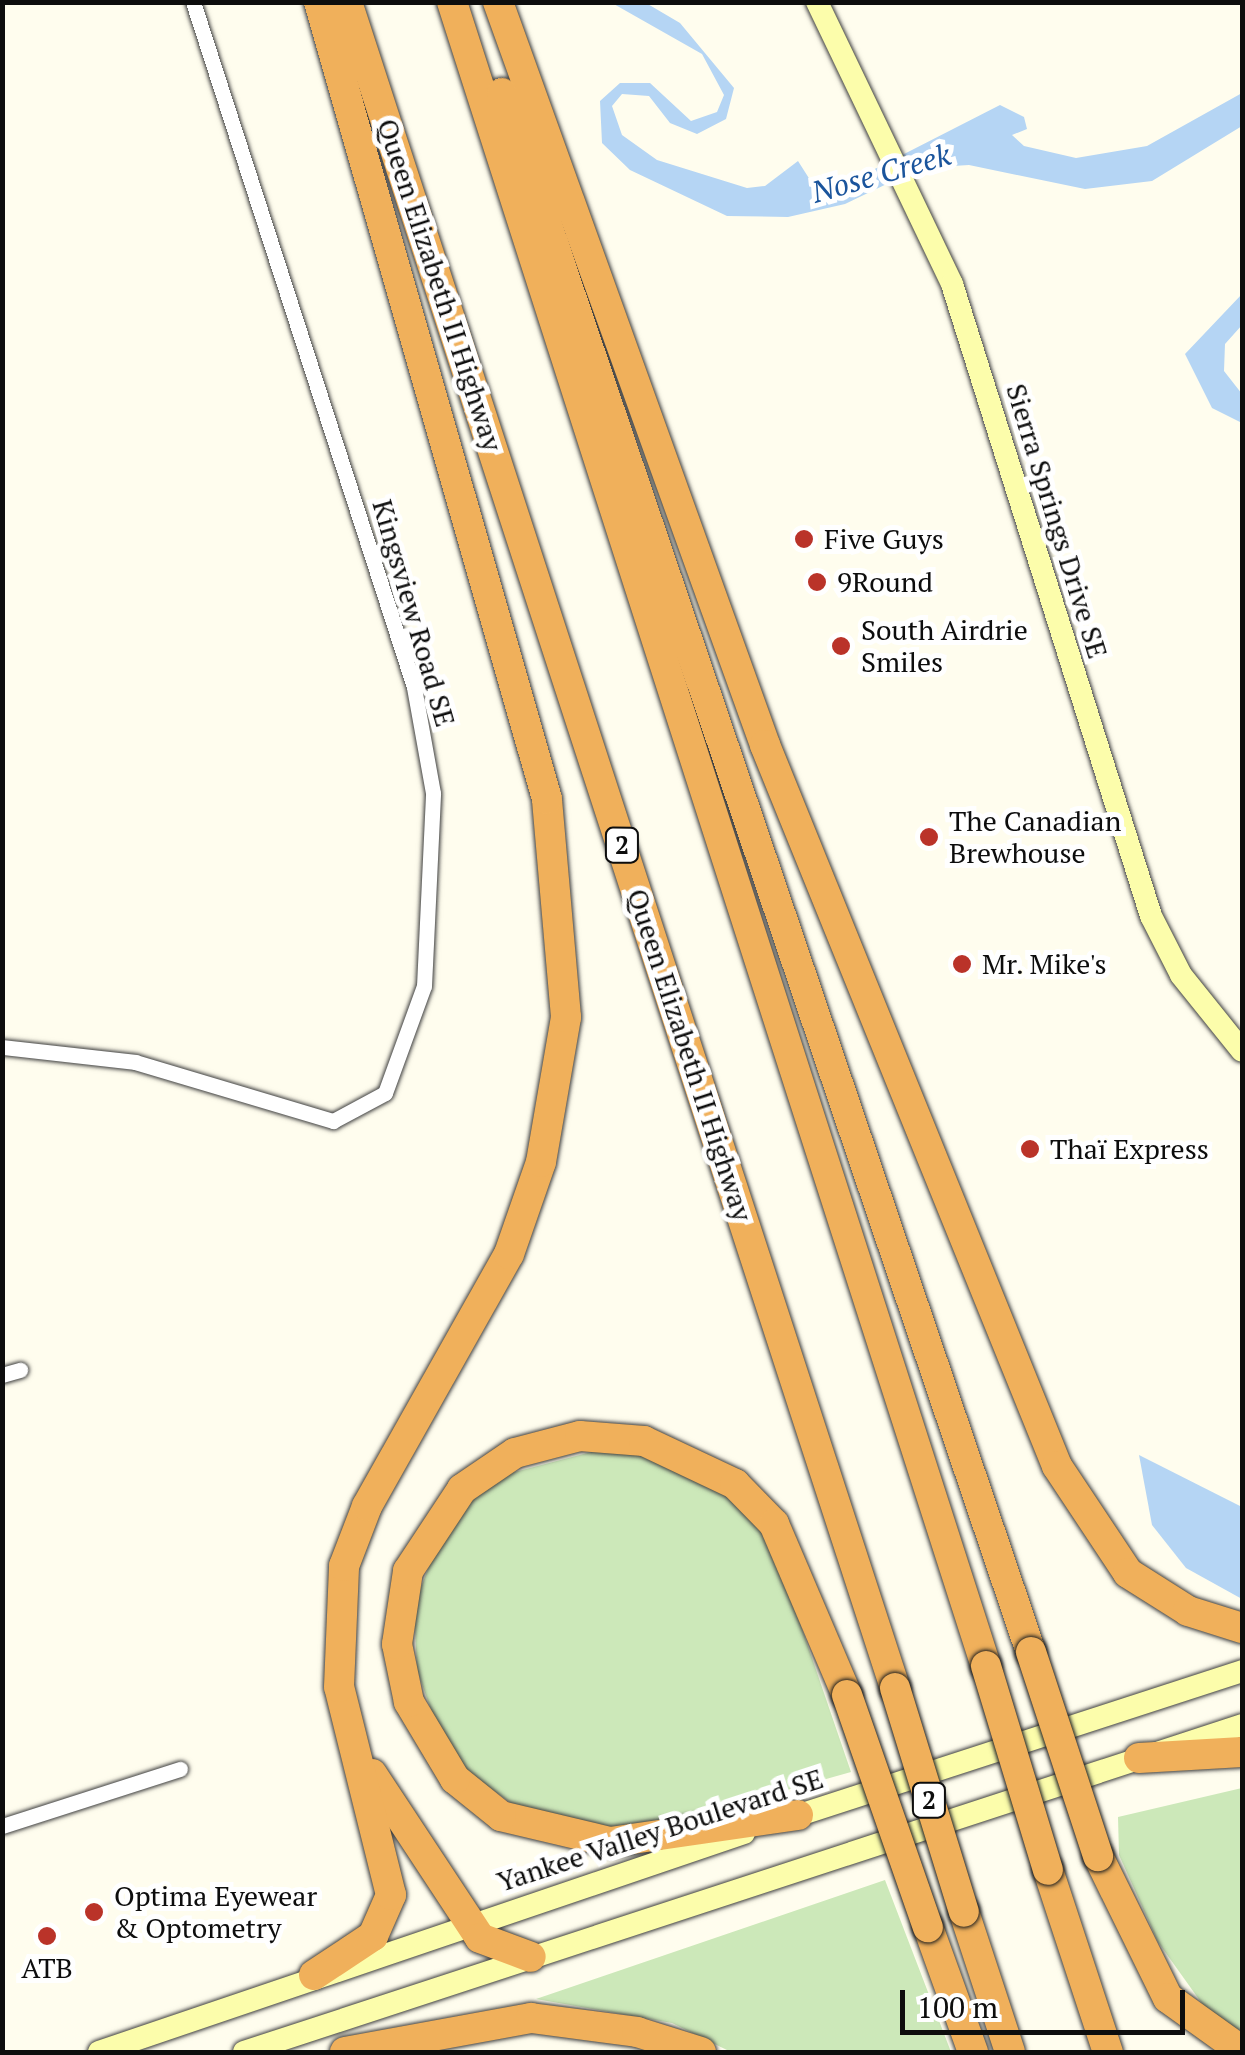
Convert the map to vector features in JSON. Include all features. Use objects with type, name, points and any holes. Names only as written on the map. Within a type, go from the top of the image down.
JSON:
[{"type":"highway","points":[[314,1975],[373,1936],[389,1910],[391,1879],[334,1642],[344,1566],[367,1506],[508,1254],[555,1096],[566,968],[559,865],[529,726],[320,2]]},
{"type":"highway","name":"Queen Elizabeth II Highway","points":[[347,2],[1010,2052]]},
{"type":"highway","points":[[452,2],[1108,2052]]},
{"type":"highway","points":[[471,2],[1098,1856],[1168,1998],[1242,2051]]},
{"type":"highway","points":[[498,2],[765,744],[1057,1466],[1128,1573],[1188,1612],[1242,1628]]},
{"type":"highway","points":[[798,1815],[610,1842],[501,1816],[455,1779],[409,1702],[397,1644],[408,1572],[462,1489],[515,1453],[580,1436],[644,1441],[705,1465],[766,1514],[798,1564],[973,2052]]},
{"type":"highway","points":[[1139,1758],[1242,1752]]},
{"type":"highway","points":[[359,1754],[470,1924],[492,1949],[531,1957]]},
{"type":"highway","points":[[345,2052],[531,2018],[637,2032],[700,2052]]},
{"type":"main road","name":"Sierra Springs Drive SE","points":[[817,2],[912,195],[970,336],[1147,906],[1181,976],[1242,1051]]},
{"type":"main road","name":"Yankee Valley Boulevard SE","points":[[99,2052],[314,1975],[1242,1671]]},
{"type":"main road","points":[[244,2052],[1242,1725]]},
{"type":"street","name":"Kingsview Road SE","points":[[2,1047],[135,1062],[333,1120],[385,1094],[424,986],[434,808],[418,705],[193,2]]},
{"type":"street","points":[[2,1375],[20,1370]]},
{"type":"street","points":[[2,1826],[180,1769]]},
{"type":"green space","points":[[614,1446],[675,1459],[743,1506],[775,1550],[851,1772],[659,1826],[589,1829],[514,1805],[469,1773],[435,1721],[417,1670],[414,1606],[431,1561],[467,1505],[503,1475]]},
{"type":"green space","points":[[1242,1788],[1242,2031],[1213,2019],[1158,1942],[1119,1855],[1118,1817]]},
{"type":"green space","points":[[885,1880],[951,2052],[731,2052],[672,2023],[536,1999]]},
{"type":"water","name":"Nose Creek","points":[[612,3],[646,3],[680,23],[734,88],[726,119],[697,134],[670,123],[649,96],[622,94],[612,106],[622,135],[657,160],[747,188],[765,186],[798,161],[812,183],[863,175],[1000,105],[1024,117],[1027,129],[1012,135],[1024,146],[1076,158],[1147,146],[1242,93],[1242,126],[1152,181],[1085,189],[969,165],[920,168],[845,204],[788,217],[727,216],[630,170],[602,143],[600,101],[620,83],[650,83],[691,121],[717,112],[724,95],[702,54]]},
{"type":"water","points":[[1242,294],[1242,325],[1225,344],[1224,371],[1242,394],[1242,423],[1212,408],[1185,354]]},
{"type":"water","points":[[1139,1455],[1242,1507],[1242,1599],[1186,1568],[1152,1525]]},
{"type":"place","name":"Five Guys","points":[[804,539]]},
{"type":"place","name":"9Round","points":[[817,582]]},
{"type":"place","name":"South Airdrie Smiles","points":[[841,646]]},
{"type":"place","name":"The Canadian Brewhouse","points":[[929,837]]},
{"type":"place","name":"Mr. Mike's","points":[[962,964]]},
{"type":"place","name":"Thaï Express","points":[[1030,1149]]},
{"type":"place","name":"Optima Eyewear & Optometry","points":[[94,1912]]},
{"type":"place","name":"ATB","points":[[47,1936]]}]
